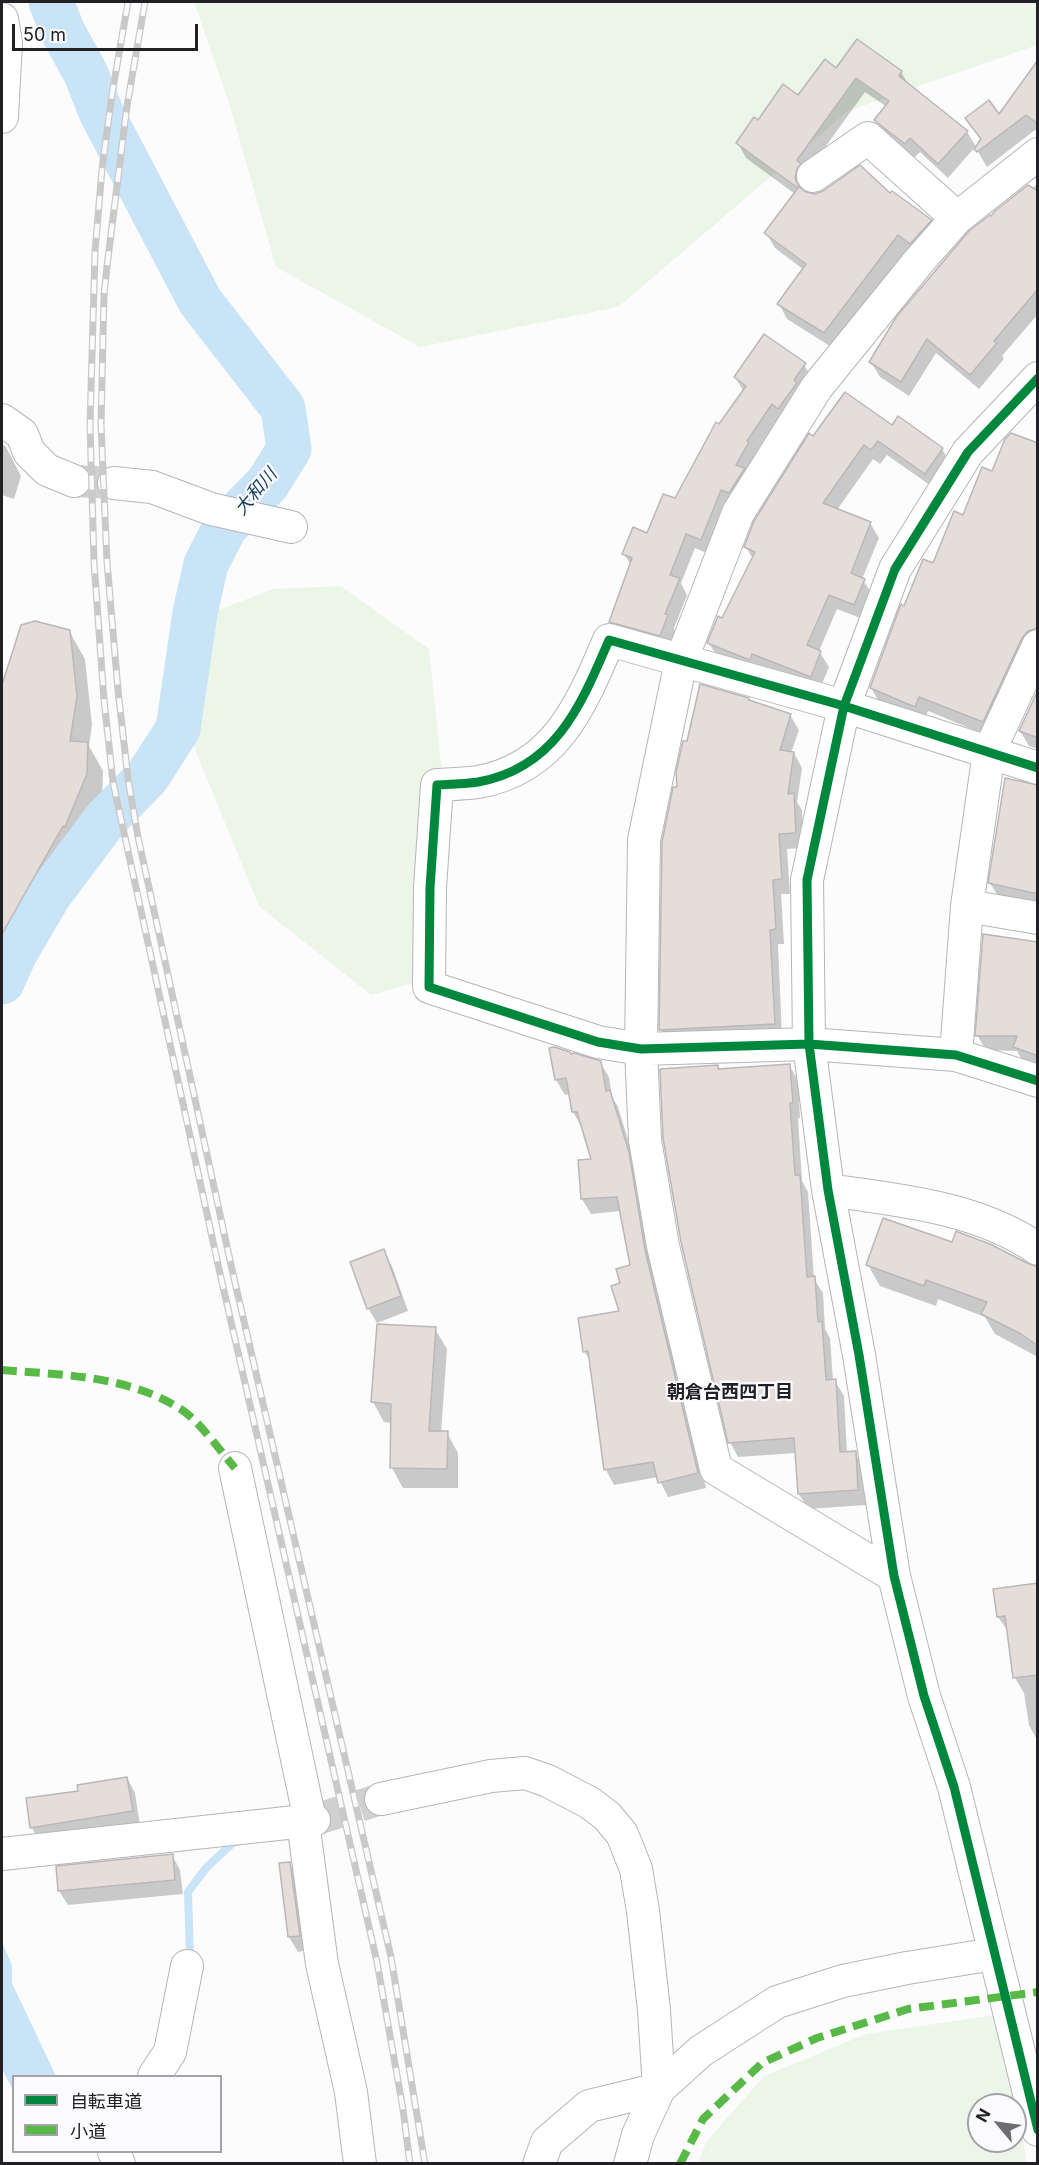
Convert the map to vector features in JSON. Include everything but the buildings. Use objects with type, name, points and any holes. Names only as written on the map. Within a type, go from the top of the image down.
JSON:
[{"type":"street","points":[[2,19],[6,42],[2,117]]},
{"type":"street","points":[[813,176],[868,138],[957,218]]},
{"type":"street","points":[[894,1576],[716,1469],[663,1246],[645,1140],[641,1049],[644,840],[681,661],[738,513],[817,387],[919,261],[957,218],[1038,154]]},
{"type":"street","points":[[1038,378],[968,452],[895,569],[844,706],[807,880],[809,1044],[828,1190],[859,1355],[894,1576],[924,1696],[954,1787],[1038,2130]]},
{"type":"street","points":[[2,420],[22,434],[29,452],[47,470],[74,481]]},
{"type":"street","points":[[114,483],[152,487],[211,509],[291,527]]},
{"type":"street","points":[[1038,768],[844,706],[609,640],[577,711],[557,739],[519,768],[479,782],[437,785],[430,888],[429,987],[598,1042],[641,1049],[809,1044],[956,1055],[1038,1081]]},
{"type":"street","points":[[956,1055],[967,906],[988,752],[1038,646]]},
{"type":"street","points":[[967,906],[1038,918]]},
{"type":"street","points":[[828,1190],[944,1209],[1017,1235],[1038,1249]]},
{"type":"street","points":[[235,1468],[309,1820],[322,1964],[351,2092],[360,2163]]},
{"type":"street","points":[[381,1799],[491,1776],[525,1773],[548,1781],[580,1797],[607,1816],[622,1834],[636,1869],[647,1944],[660,2089]]},
{"type":"street","points":[[2,1854],[309,1820]]},
{"type":"street","points":[[630,2163],[638,2135],[660,2089],[701,2051],[777,2002],[843,1981],[994,1954]]},
{"type":"street","points":[[155,2075],[170,2052],[188,1965]]},
{"type":"street","points":[[539,2163],[547,2142],[589,2106],[660,2089]]},
{"type":"green space","points":[[194,2],[1037,2],[1037,45],[848,111],[618,307],[420,347],[276,267],[230,106]]},
{"type":"green space","points":[[341,586],[429,649],[444,792],[420,981],[371,995],[259,906],[173,696],[187,622],[273,589]]},
{"type":"green space","points":[[1002,2014],[1015,2093],[967,2093],[967,2153],[1025,2153],[1027,2163],[698,2164],[706,2142],[764,2076],[866,2034]]},
{"type":"water","points":[[2,1942],[12,1965],[12,1983],[56,2075],[12,2075],[12,2088],[2,2069]]},
{"type":"waterway","name":"大和川","points":[[2,982],[14,955],[49,895],[106,819],[147,777],[178,729],[195,613],[206,564],[225,527],[268,483],[289,449],[283,408],[200,301],[101,112],[86,74],[63,32],[51,2]]},
{"type":"waterway","points":[[190,1957],[188,1892],[206,1868],[234,1842],[240,1841]]},
{"type":"tunnel","points":[[74,481],[114,483]]},
{"type":"tunnel","points":[[314,1820],[381,1799]]},
{"type":"railway","points":[[128,2],[102,169],[95,252],[90,425],[94,562],[104,700],[113,782],[219,1269],[377,1962],[403,2109],[410,2164]]},
{"type":"railway","points":[[145,2],[127,106],[104,294],[101,424],[107,562],[128,779],[138,837],[231,1265],[391,1957],[425,2164]]},
{"type":"marked path","points":[[2,1370],[93,1379],[115,1383],[159,1397],[194,1420],[235,1468]]},
{"type":"marked path","points":[[680,2164],[703,2119],[762,2063],[817,2038],[908,2009],[1038,1992]]},
{"type":"cycle path","points":[[1038,378],[968,452],[895,569],[844,706],[807,880],[809,1044],[828,1190],[859,1355],[894,1576],[924,1696],[954,1787],[1038,2130]]},
{"type":"cycle path","points":[[1038,768],[844,706],[609,640],[576,710],[546,748],[527,763],[505,775],[478,782],[437,785],[430,888],[429,987],[598,1042],[641,1049],[809,1044],[956,1055],[1038,1081]]},
{"type":"district","name":"朝倉台西四丁目","points":[[730,1393]]}]
